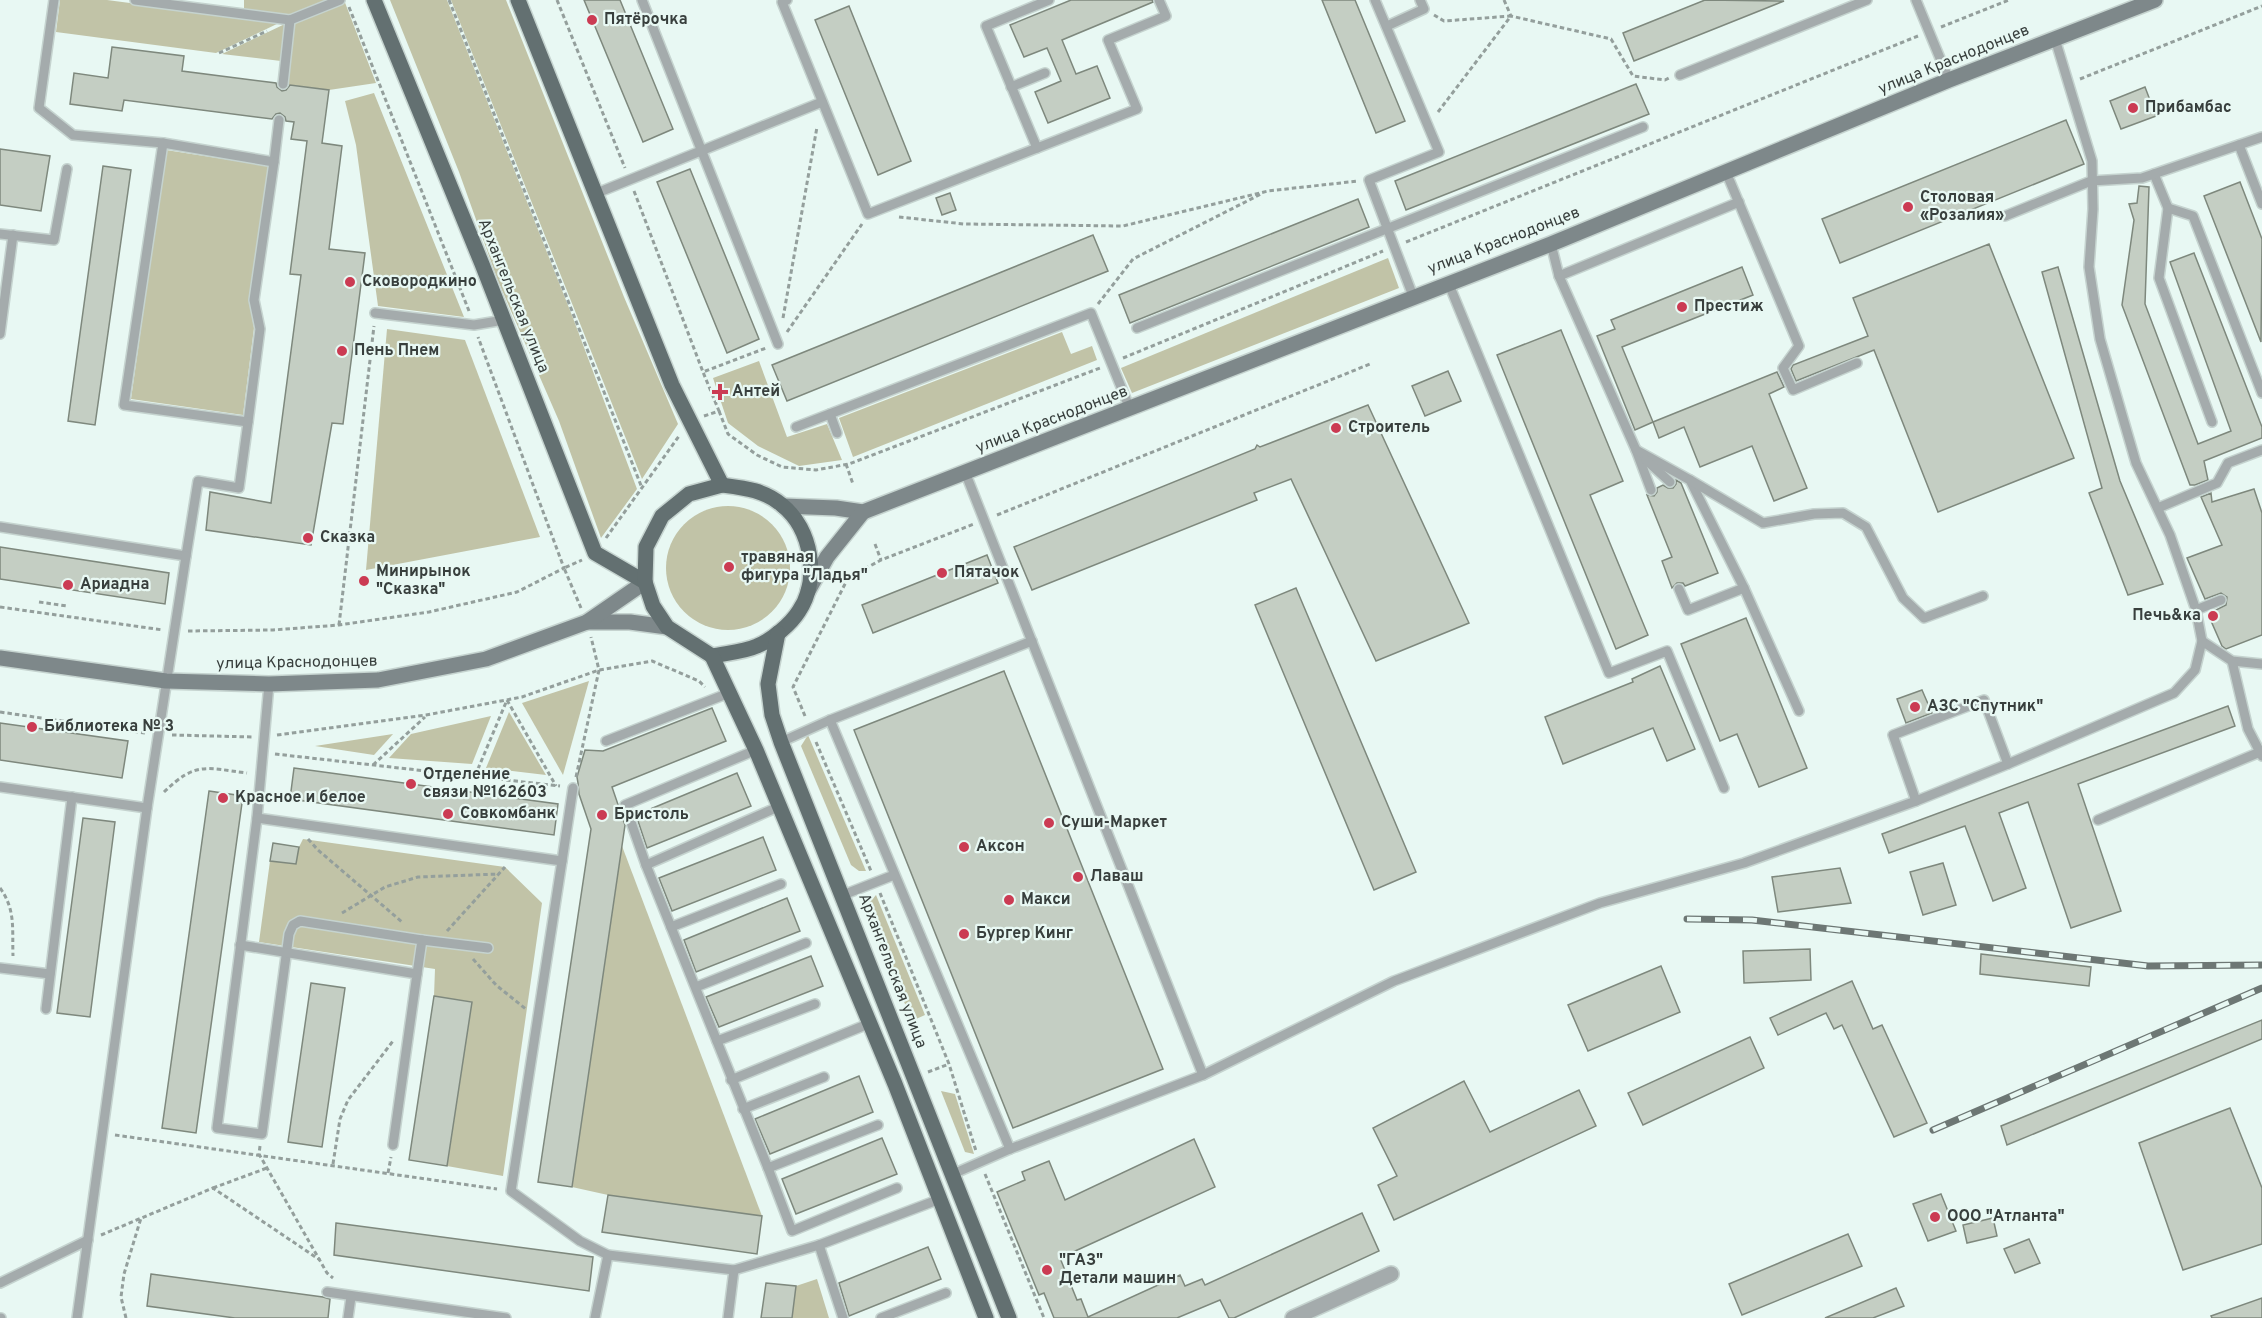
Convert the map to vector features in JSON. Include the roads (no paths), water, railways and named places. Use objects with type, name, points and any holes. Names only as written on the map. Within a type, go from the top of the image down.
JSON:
[{"type":"main road","name":"Архангельская улица","points":[[374,0],[504,320],[595,553],[645,582]]},
{"type":"main road","points":[[519,0],[672,385],[722,485]]},
{"type":"main road","name":"улица Краснодонцев","points":[[783,506],[836,508],[863,512],[1130,409],[1448,282],[1551,244],[1949,80],[2155,0]]},
{"type":"main road","points":[[712,656],[756,647],[778,633],[799,612],[808,591],[811,560],[802,531],[783,506],[755,489],[722,485],[689,494],[662,516],[646,547],[645,582],[652,606],[667,627],[712,656],[723,695],[756,750],[940,1199],[986,1318]]},
{"type":"main road","name":"улица Краснодонцев","points":[[808,591],[827,557],[863,512]]},
{"type":"main road","name":"улица Краснодонцев","points":[[0,658],[166,681],[269,684],[378,680],[486,659],[587,622],[645,582]]},
{"type":"main road","name":"улица Краснодонцев","points":[[587,622],[630,622],[667,627]]},
{"type":"main road","name":"Архангельская улица","points":[[778,633],[768,684],[772,715],[781,742],[1009,1318]]},
{"type":"street","points":[[1293,1318],[1391,1274]]},
{"type":"lane","points":[[54,0],[39,108],[74,135],[163,143],[274,162]]},
{"type":"lane","points":[[135,0],[290,20],[340,0]]},
{"type":"lane","points":[[642,0],[778,344]]},
{"type":"lane","points":[[787,0],[782,2],[868,214],[1137,109],[1108,40],[1166,16],[1159,0]]},
{"type":"lane","points":[[1037,147],[986,26],[1049,0]]},
{"type":"lane","points":[[1375,0],[1439,152],[1369,180],[1413,296]]},
{"type":"lane","points":[[1680,75],[1867,0]]},
{"type":"lane","points":[[1916,0],[1949,80]]},
{"type":"lane","points":[[1387,26],[1422,5]]},
{"type":"lane","points":[[283,84],[290,20]]},
{"type":"lane","points":[[953,1174],[1010,1149],[1203,1075],[1395,981],[1600,903],[1744,863],[1916,801],[2174,693],[2195,670],[2202,641],[2196,610],[2170,535],[2136,463],[2100,339],[2089,267],[2093,209],[2092,160],[2055,39]]},
{"type":"lane","points":[[1011,87],[1045,73]]},
{"type":"lane","points":[[597,193],[822,102]]},
{"type":"lane","points":[[77,1318],[147,808],[198,481],[239,488],[260,329],[254,300],[279,120]]},
{"type":"lane","points":[[1137,328],[1643,127]]},
{"type":"lane","points":[[2005,216],[2091,181],[2142,178],[2262,137]]},
{"type":"lane","points":[[163,143],[124,405],[248,422]]},
{"type":"lane","points":[[2239,145],[2262,204]]},
{"type":"lane","points":[[0,234],[54,240],[67,169]]},
{"type":"lane","points":[[1726,172],[1799,346],[1783,368],[1793,390],[1857,363]]},
{"type":"lane","points":[[2154,174],[2168,208],[2159,278],[2212,422]]},
{"type":"lane","points":[[1559,276],[1739,202]]},
{"type":"lane","points":[[2168,208],[2193,216],[2262,393]]},
{"type":"lane","points":[[0,334],[13,235]]},
{"type":"lane","points":[[1551,244],[1559,276],[1636,450],[1651,490]]},
{"type":"lane","points":[[1448,282],[1609,673],[1667,651],[1724,788]]},
{"type":"lane","points":[[375,313],[474,325],[504,320]]},
{"type":"lane","points":[[796,427],[1091,313],[1130,409]]},
{"type":"lane","points":[[830,414],[837,433]]},
{"type":"lane","points":[[1636,450],[1763,523],[1814,514],[1843,513],[1866,527],[1903,598],[1924,618],[1983,596]]},
{"type":"lane","points":[[1636,450],[1670,482]]},
{"type":"lane","points":[[2158,508],[2217,483],[2228,463],[2262,450]]},
{"type":"lane","points":[[965,472],[1203,1075]]},
{"type":"lane","points":[[1690,480],[1744,588],[1799,711]]},
{"type":"lane","points":[[0,527],[186,556]]},
{"type":"lane","points":[[1679,589],[1688,610],[1744,588]]},
{"type":"lane","points":[[2196,610],[2222,600]]},
{"type":"lane","points":[[781,742],[810,728],[1032,641]]},
{"type":"lane","points":[[2202,641],[2232,661],[2262,664]]},
{"type":"lane","points":[[2098,820],[2261,754],[2248,729],[2232,661]]},
{"type":"lane","points":[[269,684],[257,818],[217,1128],[262,1134],[293,925],[300,921],[488,948]]},
{"type":"lane","points":[[606,741],[723,695]]},
{"type":"lane","points":[[1916,801],[1893,735],[1984,700],[2008,764]]},
{"type":"lane","points":[[830,720],[1010,1149]]},
{"type":"lane","points":[[756,750],[625,805],[646,865],[792,1231],[897,1188]]},
{"type":"lane","points":[[0,787],[147,808]]},
{"type":"lane","points":[[573,788],[511,1191],[580,1241],[608,1255],[734,1270],[819,1245],[940,1199]]},
{"type":"lane","points":[[46,1009],[72,797]]},
{"type":"lane","points":[[646,865],[778,807]]},
{"type":"lane","points":[[257,818],[562,861]]},
{"type":"lane","points":[[843,894],[894,875]]},
{"type":"lane","points":[[671,927],[781,884]]},
{"type":"lane","points":[[393,1144],[422,940]]},
{"type":"lane","points":[[696,987],[806,943]]},
{"type":"lane","points":[[240,945],[417,974]]},
{"type":"lane","points":[[0,968],[50,974]]},
{"type":"lane","points":[[717,1041],[814,1004]]},
{"type":"lane","points":[[731,1080],[868,1024]]},
{"type":"lane","points":[[743,1108],[824,1077]]},
{"type":"lane","points":[[768,1168],[878,1125]]},
{"type":"lane","points":[[0,1283],[88,1240]]},
{"type":"lane","points":[[819,1245],[843,1318]]},
{"type":"lane","points":[[595,1318],[608,1255]]},
{"type":"lane","points":[[728,1318],[734,1270]]},
{"type":"lane","points":[[327,1292],[506,1318]]},
{"type":"lane","points":[[881,1318],[946,1293]]},
{"type":"lane","points":[[348,1318],[351,1297]]},
{"type":"railway","points":[[1687,919],[1752,920],[2148,966],[2262,965]]},
{"type":"railway","points":[[1933,1130],[2262,988]]},
{"type":"place","name":"Пятёрочка","points":[[592,20]]},
{"type":"place","name":"Прибамбас","points":[[2133,108]]},
{"type":"place","name":"Столовая «Розалия»","points":[[1908,207]]},
{"type":"place","name":"Сковородкино","points":[[350,282]]},
{"type":"place","name":"Престиж","points":[[1682,307]]},
{"type":"place","name":"Пень Пнем","points":[[342,351]]},
{"type":"place","name":"Антей","points":[[720,392]]},
{"type":"place","name":"Строитель","points":[[1336,428]]},
{"type":"place","name":"Сказка","points":[[308,538]]},
{"type":"place","name":"травяная фигура \"Ладья\"","points":[[729,567]]},
{"type":"place","name":"Пятачок","points":[[942,573]]},
{"type":"place","name":"Минирынок \"Сказка\"","points":[[364,581]]},
{"type":"place","name":"Ариадна","points":[[68,585]]},
{"type":"place","name":"Печь&ка","points":[[2213,616]]},
{"type":"place","name":"АЗС \"Спутник\"","points":[[1915,707]]},
{"type":"place","name":"Библиотека № 3","points":[[32,727]]},
{"type":"place","name":"Отделение связи №162603","points":[[411,784]]},
{"type":"place","name":"Красное и белое","points":[[223,798]]},
{"type":"place","name":"Совкомбанк","points":[[448,814]]},
{"type":"place","name":"Бристоль","points":[[602,815]]},
{"type":"place","name":"Суши-Маркет","points":[[1049,823]]},
{"type":"place","name":"Аксон","points":[[964,847]]},
{"type":"place","name":"Лаваш","points":[[1078,877]]},
{"type":"place","name":"Макси","points":[[1009,900]]},
{"type":"place","name":"Бургер Кинг","points":[[964,934]]},
{"type":"place","name":"ООО \"Атланта\"","points":[[1935,1217]]},
{"type":"place","name":"\"ГАЗ\" Детали машин","points":[[1047,1270]]}]
